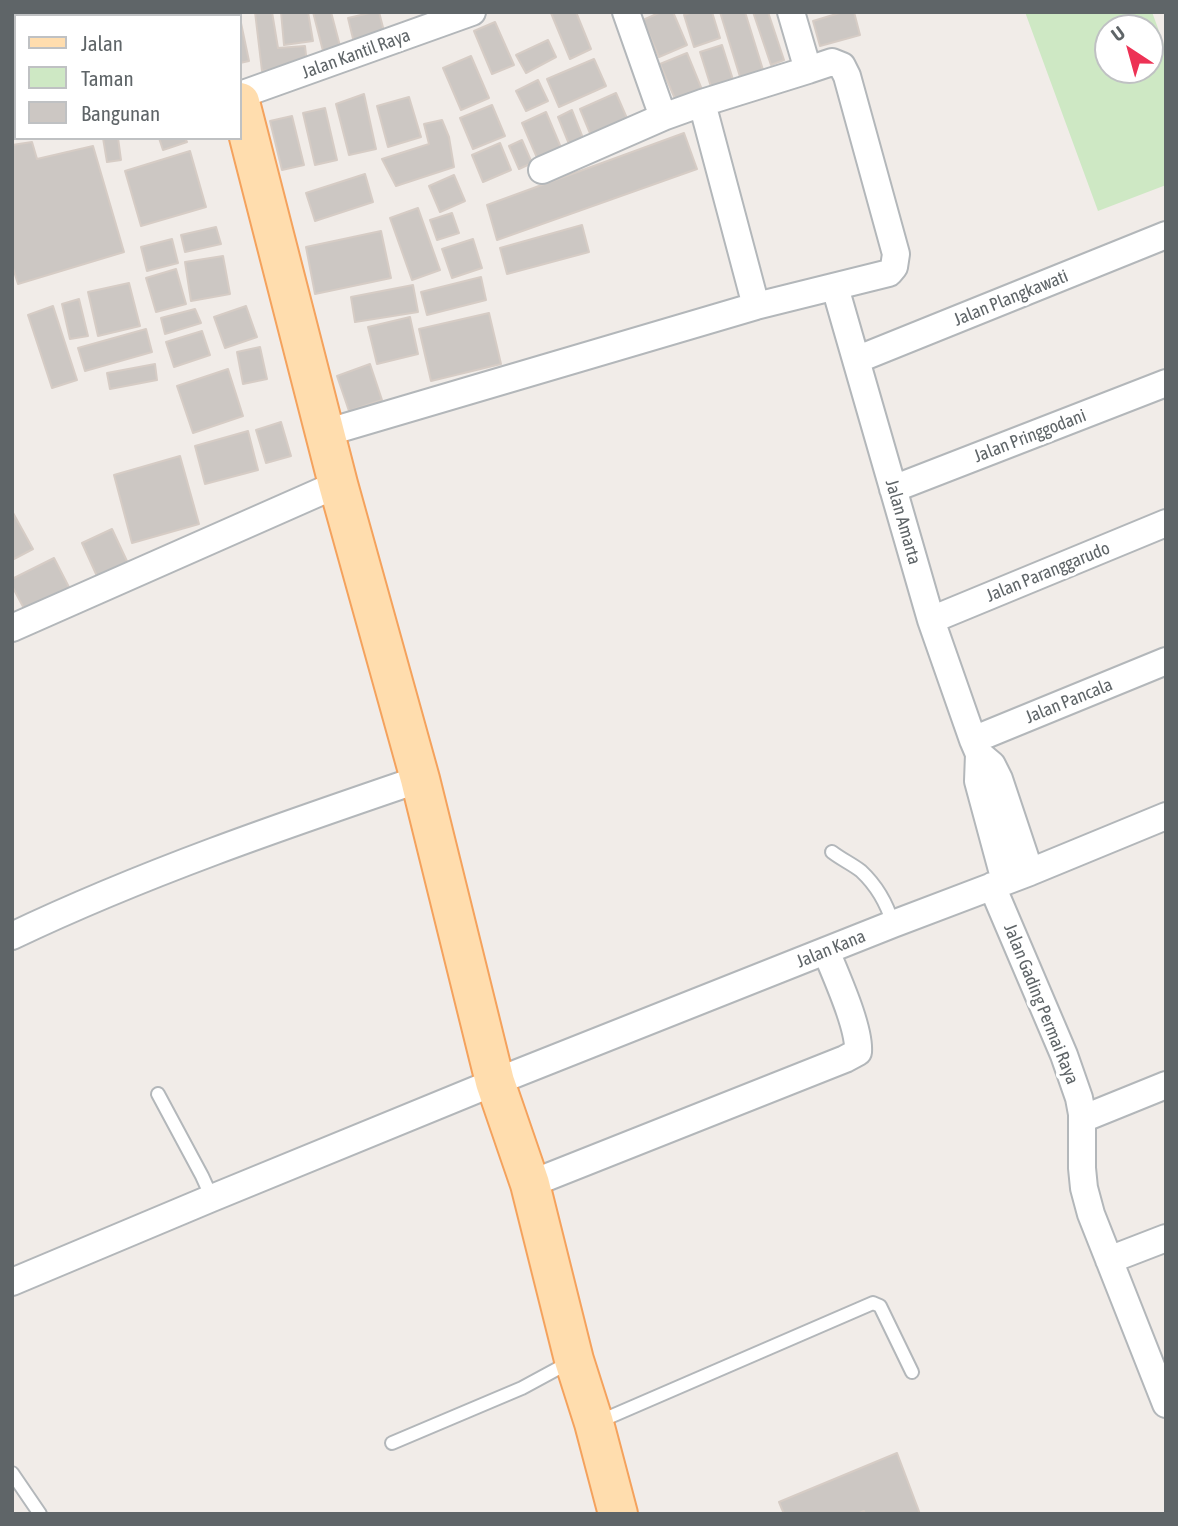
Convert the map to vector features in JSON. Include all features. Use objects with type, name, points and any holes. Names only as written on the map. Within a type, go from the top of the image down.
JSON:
[{"type":"main road","points":[[242,110],[338,484],[420,779],[495,1082],[530,1184],[574,1360],[618,1514]]},
{"type":"street","name":"Jalan Kantil Raya","points":[[242,94],[472,12]]},
{"type":"street","points":[[626,12],[663,117]]},
{"type":"street","points":[[791,12],[808,69]]},
{"type":"street","points":[[325,433],[756,306],[889,273],[894,267],[896,254],[847,76],[842,66],[832,62],[663,117],[542,170]]},
{"type":"street","points":[[702,103],[756,306]]},
{"type":"street","name":"Jalan Plangkawati","points":[[856,360],[1166,235]]},
{"type":"street","name":"Jalan Amarta","points":[[835,287],[931,620],[976,747],[978,781],[998,883]]},
{"type":"street","name":"Jalan Pringgodani","points":[[893,489],[1166,383]]},
{"type":"street","points":[[12,628],[338,484]]},
{"type":"street","name":"Jalan Paranggarudo","points":[[931,620],[1166,523]]},
{"type":"street","name":"Jalan Pancala","points":[[976,747],[1166,661]]},
{"type":"street","name":"Jalan Amarta","points":[[976,747],[992,765],[999,779],[1030,872]]},
{"type":"street","points":[[12,936],[109,893],[251,837],[420,779]]},
{"type":"street","name":"Jalan Kana","points":[[12,1282],[495,1082],[1165,819]]},
{"type":"street","name":"Jalan Gading Permai Raya","points":[[998,883],[1079,1098],[1084,1188],[1090,1214],[1165,1398]]},
{"type":"street","points":[[530,1184],[858,1052],[859,1043],[826,951]]},
{"type":"street","points":[[1082,1119],[1166,1085]]},
{"type":"street","points":[[1109,1261],[1166,1238]]},
{"type":"lane","points":[[832,852],[861,872],[879,893],[888,907],[893,924]]},
{"type":"lane","points":[[158,1094],[212,1198]]},
{"type":"lane","points":[[594,1423],[873,1303],[880,1306],[912,1372]]},
{"type":"lane","points":[[392,1443],[522,1388],[574,1360]]},
{"type":"lane","points":[[12,1473],[40,1514]]},
{"type":"green space","points":[[1025,12],[1152,12],[1153,14],[1094,14],[1094,84],[1164,84],[1164,45],[1166,185],[1098,211]]},
{"type":"building","points":[[255,12],[272,12],[278,48],[305,46],[307,64],[262,71]]},
{"type":"building","points":[[281,12],[308,12],[313,41],[284,45]]},
{"type":"building","points":[[313,12],[331,12],[340,46],[323,51]]},
{"type":"building","points":[[379,12],[386,39],[355,47],[348,18]]},
{"type":"building","points":[[552,12],[576,12],[591,49],[570,59]]},
{"type":"building","points":[[661,12],[673,12],[687,45],[659,57],[643,20]]},
{"type":"building","points":[[712,12],[720,38],[694,47],[684,15]]},
{"type":"building","points":[[720,12],[745,12],[764,73],[741,80]]},
{"type":"building","points":[[753,12],[768,12],[784,60],[771,65]]},
{"type":"building","points":[[843,12],[854,12],[860,35],[820,46],[813,21]]},
{"type":"building","points":[[495,22],[514,65],[492,74],[474,31]]},
{"type":"building","points":[[242,28],[249,61],[242,63]]},
{"type":"building","points":[[548,40],[556,57],[526,73],[516,55]]},
{"type":"building","points":[[722,45],[735,86],[713,93],[700,52]]},
{"type":"building","points":[[687,53],[705,97],[679,108],[660,64]]},
{"type":"building","points":[[471,56],[489,98],[461,110],[443,68]]},
{"type":"building","points":[[594,59],[606,86],[559,107],[547,79]]},
{"type":"building","points":[[538,80],[548,101],[526,111],[516,91]]},
{"type":"building","points":[[616,93],[629,123],[592,138],[580,109]]},
{"type":"building","points":[[364,94],[376,149],[349,155],[336,104]]},
{"type":"building","points":[[409,97],[421,137],[388,147],[377,106]]},
{"type":"building","points":[[492,105],[505,136],[473,149],[460,118]]},
{"type":"building","points":[[325,108],[337,160],[315,165],[303,113]]},
{"type":"building","points":[[572,110],[583,138],[569,144],[558,117]]},
{"type":"building","points":[[546,112],[562,150],[538,160],[522,123]]},
{"type":"building","points":[[292,116],[304,165],[282,170],[270,121]]},
{"type":"building","points":[[442,120],[449,137],[454,167],[396,186],[382,159],[429,144],[424,124]]},
{"type":"building","points":[[684,133],[697,169],[497,240],[487,205]]},
{"type":"building","points":[[103,140],[118,140],[121,160],[107,162]]},
{"type":"building","points":[[160,140],[187,142],[163,150]]},
{"type":"building","points":[[522,140],[532,163],[519,169],[509,146]]},
{"type":"building","points":[[32,142],[37,159],[93,146],[124,252],[18,284],[12,265],[12,145]]},
{"type":"building","points":[[500,143],[511,170],[483,182],[472,155]]},
{"type":"building","points":[[190,151],[206,207],[141,226],[125,171]]},
{"type":"building","points":[[365,174],[373,202],[315,221],[306,193]]},
{"type":"building","points":[[454,175],[465,201],[440,212],[429,186]]},
{"type":"building","points":[[418,208],[440,270],[412,280],[390,218]]},
{"type":"building","points":[[452,213],[459,233],[437,240],[430,220]]},
{"type":"building","points":[[582,225],[589,252],[507,274],[500,248]]},
{"type":"building","points":[[216,227],[221,244],[185,252],[181,235]]},
{"type":"building","points":[[381,231],[391,278],[315,294],[306,247]]},
{"type":"building","points":[[172,239],[178,263],[147,271],[141,247]]},
{"type":"building","points":[[473,239],[482,268],[452,278],[442,249]]},
{"type":"building","points":[[223,256],[230,294],[191,301],[185,262]]},
{"type":"building","points":[[176,269],[186,304],[156,312],[146,278]]},
{"type":"building","points":[[481,277],[486,300],[427,315],[421,292]]},
{"type":"building","points":[[129,283],[140,326],[98,336],[88,292]]},
{"type":"building","points":[[413,285],[418,312],[355,322],[351,297]]},
{"type":"building","points":[[79,299],[88,336],[70,339],[62,304]]},
{"type":"building","points":[[53,306],[77,380],[52,388],[28,315]]},
{"type":"building","points":[[246,306],[257,337],[225,348],[214,317]]},
{"type":"building","points":[[195,309],[201,323],[165,334],[161,318]]},
{"type":"building","points":[[489,313],[501,364],[431,381],[419,329]]},
{"type":"building","points":[[410,317],[418,354],[377,364],[368,327]]},
{"type":"building","points":[[146,329],[152,352],[85,371],[78,348]]},
{"type":"building","points":[[202,331],[210,355],[174,367],[166,342]]},
{"type":"building","points":[[260,347],[267,379],[243,384],[237,352]]},
{"type":"building","points":[[155,364],[157,380],[110,389],[107,373]]},
{"type":"building","points":[[370,364],[382,400],[349,411],[337,376]]},
{"type":"building","points":[[228,369],[243,416],[193,433],[177,386]]},
{"type":"building","points":[[281,422],[291,456],[266,463],[256,430]]},
{"type":"building","points":[[248,431],[258,470],[205,484],[195,446]]},
{"type":"building","points":[[180,456],[199,524],[132,543],[114,475]]},
{"type":"building","points":[[12,511],[33,549],[12,560]]},
{"type":"building","points":[[112,529],[132,572],[101,585],[82,543]]},
{"type":"building","points":[[54,558],[72,593],[28,616],[12,586],[12,579]]},
{"type":"building","points":[[897,1453],[920,1514],[865,1514],[864,1511],[857,1514],[784,1514],[779,1502]]}]
